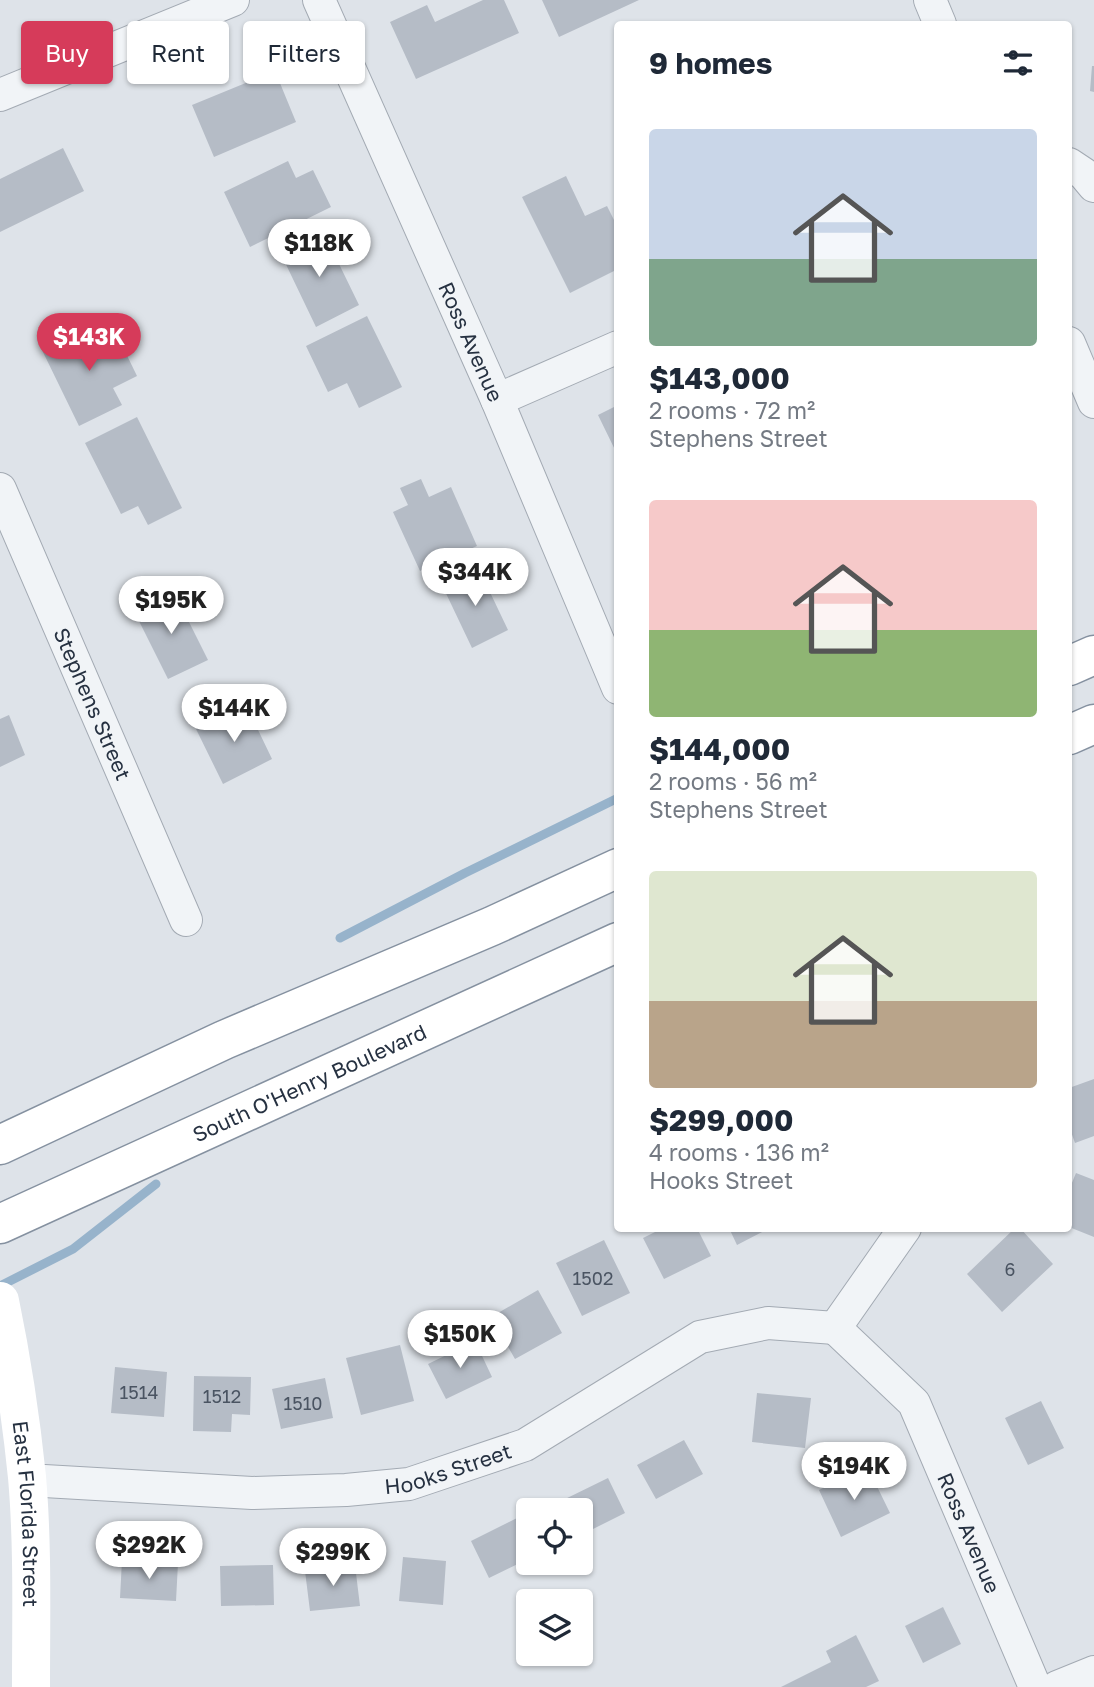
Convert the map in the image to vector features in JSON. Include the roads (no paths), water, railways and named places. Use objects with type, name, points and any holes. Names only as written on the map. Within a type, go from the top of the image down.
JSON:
[{"type":"main road","points":[[1072,665],[1094,655]]},
{"type":"main road","points":[[1072,735],[1094,724]]},
{"type":"main road","points":[[0,1145],[224,1040],[492,926],[614,870]]},
{"type":"main road","name":"South O'Henry Boulevard","points":[[0,1224],[614,944]]},
{"type":"main road","name":"East Florida Street","points":[[0,1301],[19,1405],[27,1480],[32,1602],[31,1687]]},
{"type":"street","points":[[0,96],[233,0]]},
{"type":"street","name":"Ross Avenue","points":[[319,0],[497,400],[614,678]]},
{"type":"street","points":[[930,0],[939,21]]},
{"type":"street","points":[[1072,166],[1084,173],[1094,186]]},
{"type":"street","points":[[497,400],[614,349]]},
{"type":"street","points":[[1072,350],[1094,402]]},
{"type":"street","name":"Stephens Street","points":[[0,489],[186,920]]},
{"type":"street","points":[[835,1328],[902,1232]]},
{"type":"street","name":"Hooks Street","points":[[27,1480],[252,1493],[409,1485],[525,1445],[700,1337],[768,1323],[835,1328]]},
{"type":"street","name":"Ross Avenue","points":[[835,1328],[914,1403],[1035,1687]]},
{"type":"street","points":[[1057,1687],[1094,1672]]},
{"type":"waterway","points":[[340,938],[614,800]]},
{"type":"waterway","points":[[0,1286],[73,1249],[156,1184]]}]
